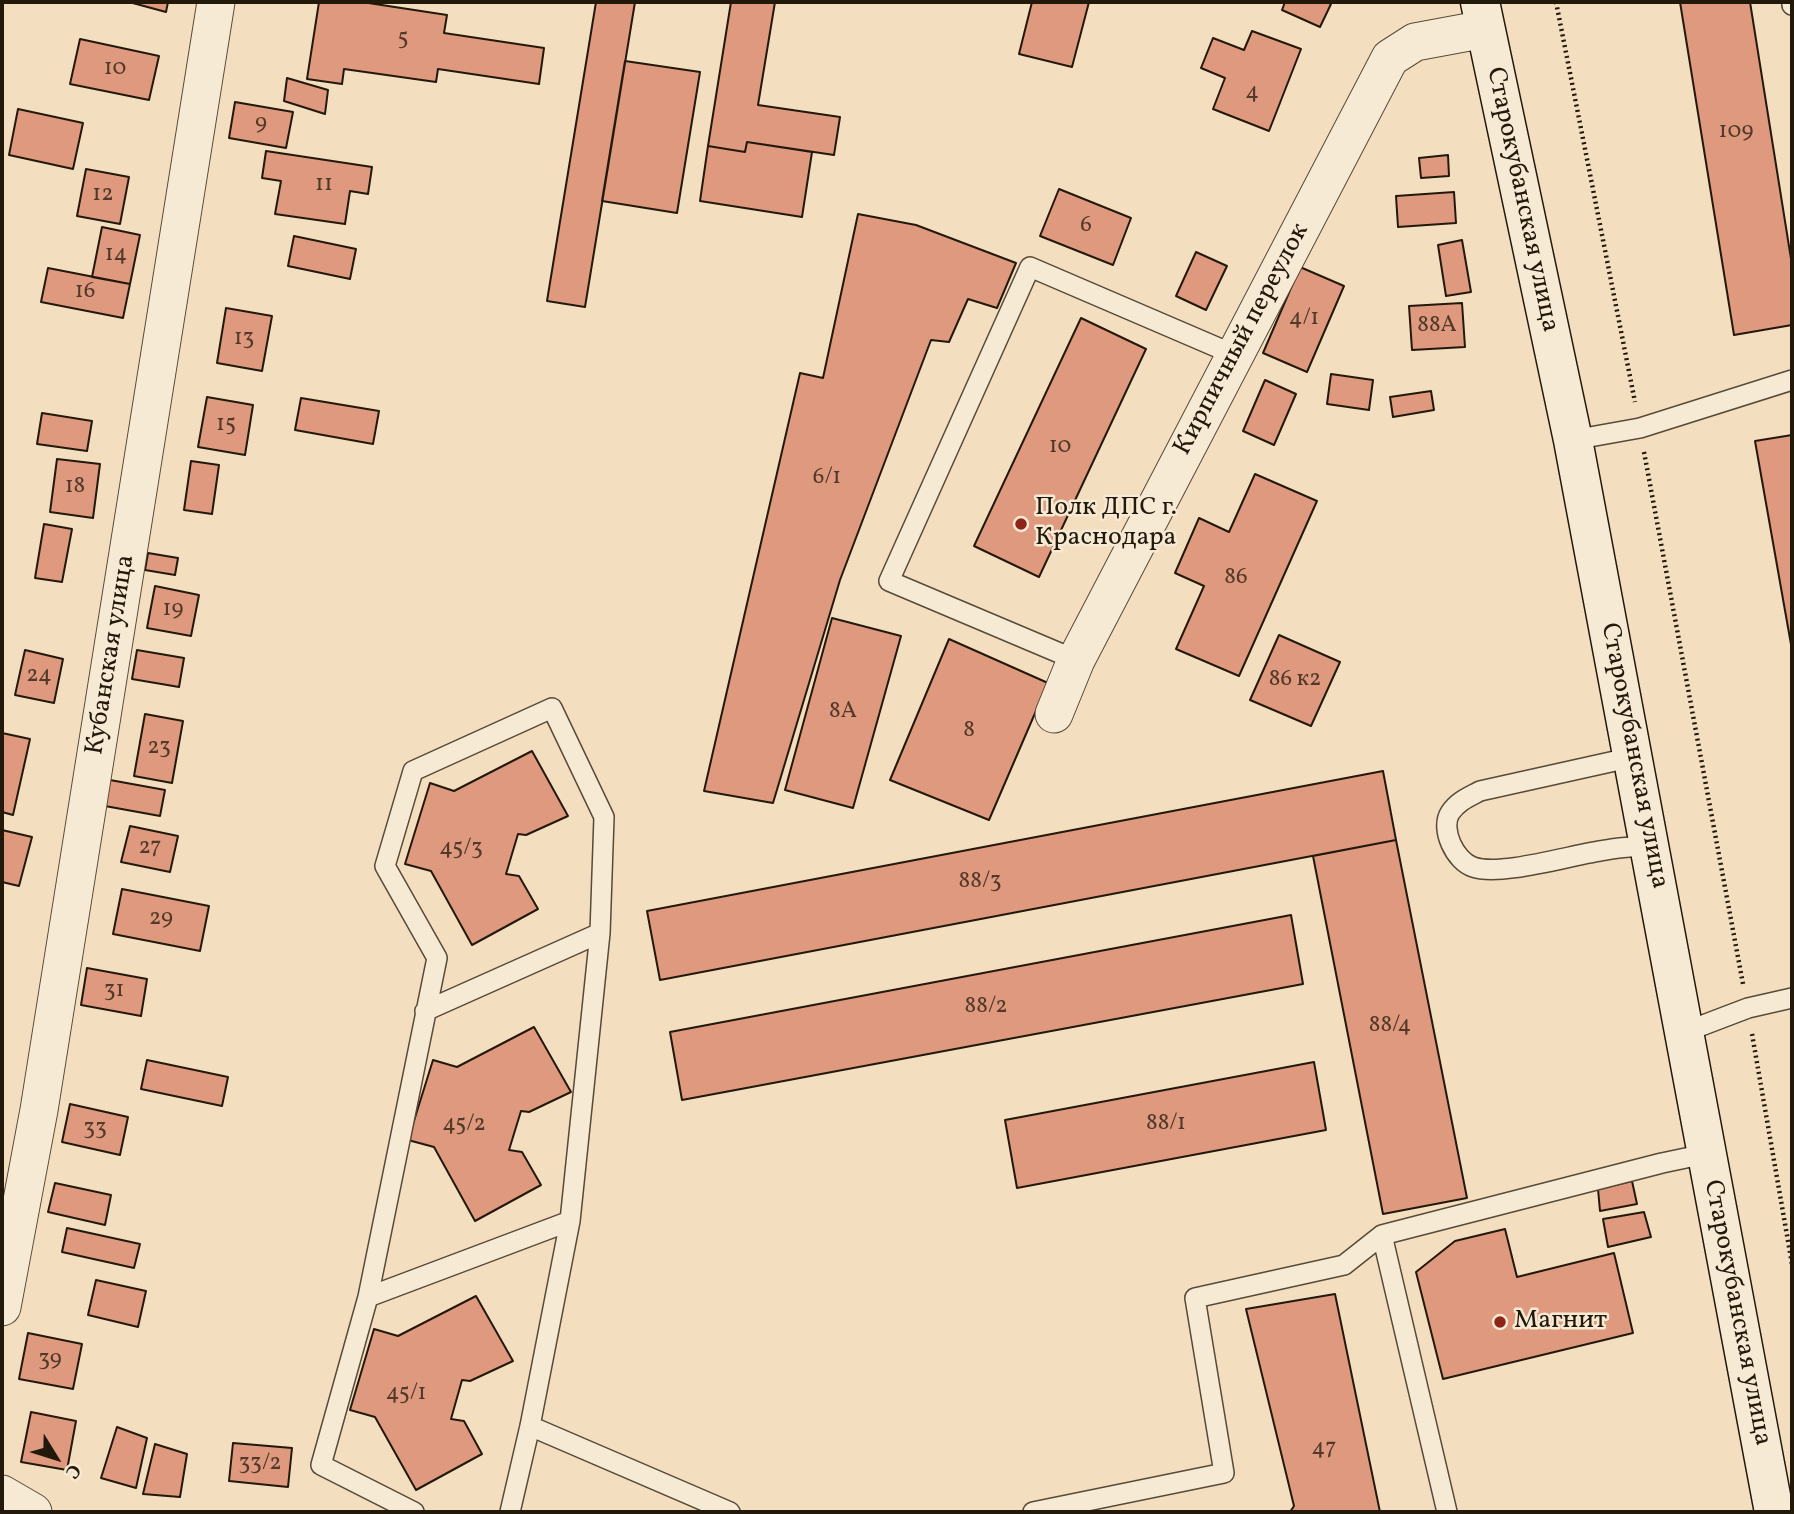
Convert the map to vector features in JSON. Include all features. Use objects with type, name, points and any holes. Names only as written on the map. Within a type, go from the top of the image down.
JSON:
[{"type":"street","name":"Кубанская улица","points":[[2,1307],[39,1110],[216,2]]},
{"type":"street","name":"Кирпичный переулок","points":[[1054,714],[1076,660],[1390,58],[1415,42],[1482,15]]},
{"type":"street","name":"Старокубанская улица","points":[[1482,15],[1573,440],[1685,1032],[1705,1154],[1773,1472],[1774,1512]]},
{"type":"street","points":[[2,1494],[33,1512]]},
{"type":"lane","points":[[1076,660],[889,581],[1030,267],[1235,355]]},
{"type":"lane","points":[[1573,440],[1640,428],[1792,380]]},
{"type":"lane","points":[[414,1512],[321,1465],[368,1297],[437,958],[385,866],[413,771],[552,708],[604,817],[600,933],[570,1221],[530,1426],[510,1512]]},
{"type":"lane","points":[[1633,757],[1480,791],[1459,802],[1448,816],[1449,838],[1457,857],[1473,867],[1507,869],[1607,849],[1650,846]]},
{"type":"lane","points":[[425,1011],[600,933]]},
{"type":"lane","points":[[1685,1032],[1748,1009],[1792,998]]},
{"type":"lane","points":[[1033,1512],[1224,1473],[1195,1298],[1344,1265],[1382,1235],[1705,1154]]},
{"type":"lane","points":[[368,1297],[570,1221]]},
{"type":"lane","points":[[1382,1235],[1447,1512]]},
{"type":"lane","points":[[530,1426],[730,1512]]},
{"type":"path","points":[[1556,2],[1640,428],[1748,1009],[1792,1264]]},
{"type":"building","points":[[129,2],[168,2],[166,12]]},
{"type":"building","points":[[319,2],[362,2],[447,15],[444,33],[544,48],[539,84],[438,69],[436,82],[344,69],[342,84],[307,79]]},
{"type":"building","points":[[596,2],[635,2],[585,307],[547,301]]},
{"type":"building","points":[[731,2],[775,2],[758,105],[840,117],[834,155],[747,142],[745,152],[708,146]]},
{"type":"building","points":[[1032,2],[1089,2],[1072,67],[1019,54]]},
{"type":"building","points":[[1285,2],[1331,4],[1320,27],[1282,10]]},
{"type":"building","points":[[1680,2],[1750,2],[1792,265],[1792,325],[1734,335]]},
{"type":"building","points":[[1252,31],[1301,49],[1269,131],[1213,109],[1225,78],[1201,68],[1213,38],[1244,50]]},
{"type":"building","points":[[80,39],[159,56],[149,100],[70,84]]},
{"type":"building","points":[[625,61],[700,72],[677,213],[602,201]]},
{"type":"building","points":[[287,78],[328,90],[325,114],[284,101]]},
{"type":"building","points":[[235,102],[293,112],[286,148],[229,138]]},
{"type":"building","points":[[18,109],[83,123],[73,169],[9,155]]},
{"type":"building","points":[[747,142],[812,152],[802,217],[700,201],[708,146],[745,152]]},
{"type":"building","points":[[266,151],[372,167],[368,194],[350,191],[345,224],[275,214],[281,181],[262,178]]},
{"type":"building","points":[[1448,155],[1449,176],[1421,178],[1419,158]]},
{"type":"building","points":[[86,169],[129,177],[120,224],[77,216]]},
{"type":"building","points":[[1059,189],[1131,218],[1113,265],[1040,236]]},
{"type":"building","points":[[1454,192],[1456,223],[1398,227],[1396,196]]},
{"type":"building","points":[[858,214],[916,225],[1016,263],[997,308],[968,299],[949,342],[931,340],[840,580],[773,803],[704,791],[800,373],[823,378]]},
{"type":"building","points":[[102,227],[140,235],[130,284],[92,277]]},
{"type":"building","points":[[294,236],[356,249],[350,279],[288,266]]},
{"type":"building","points":[[1462,240],[1471,292],[1446,296],[1438,245]]},
{"type":"building","points":[[1196,252],[1227,266],[1206,310],[1176,296]]},
{"type":"building","points":[[1300,267],[1344,286],[1307,372],[1263,353]]},
{"type":"building","points":[[48,268],[130,284],[123,318],[41,302]]},
{"type":"building","points":[[1462,303],[1465,347],[1412,350],[1409,306]]},
{"type":"building","points":[[226,308],[272,316],[262,371],[217,363]]},
{"type":"building","points":[[1081,318],[1146,349],[1039,577],[974,546]]},
{"type":"building","points":[[1331,374],[1373,380],[1369,410],[1327,404]]},
{"type":"building","points":[[1265,380],[1296,394],[1274,445],[1243,431]]},
{"type":"building","points":[[1431,391],[1434,410],[1393,417],[1390,397]]},
{"type":"building","points":[[207,397],[253,405],[245,455],[198,447]]},
{"type":"building","points":[[301,398],[379,411],[373,444],[295,430]]},
{"type":"building","points":[[42,413],[92,421],[87,451],[37,444]]},
{"type":"building","points":[[1792,435],[1792,650],[1755,441]]},
{"type":"building","points":[[57,459],[100,464],[93,518],[50,512]]},
{"type":"building","points":[[191,461],[219,465],[212,514],[184,510]]},
{"type":"building","points":[[1255,474],[1317,501],[1239,676],[1176,649],[1204,586],[1175,573],[1199,518],[1229,532]]},
{"type":"building","points":[[44,524],[72,529],[62,582],[35,578]]},
{"type":"building","points":[[148,553],[178,558],[175,575],[145,570]]},
{"type":"building","points":[[155,586],[199,595],[191,636],[147,628]]},
{"type":"building","points":[[832,618],[901,636],[853,808],[785,790]]},
{"type":"building","points":[[1279,635],[1340,662],[1311,726],[1250,700]]},
{"type":"building","points":[[949,639],[1048,683],[989,820],[890,780]]},
{"type":"building","points":[[25,650],[63,659],[54,703],[15,695]]},
{"type":"building","points":[[137,650],[184,658],[179,687],[132,679]]},
{"type":"building","points":[[145,714],[183,721],[172,783],[134,776]]},
{"type":"building","points":[[2,733],[30,739],[13,815],[2,812]]},
{"type":"building","points":[[532,751],[568,816],[526,835],[518,834],[506,874],[519,876],[538,909],[472,945],[431,871],[405,864],[430,783],[454,791]]},
{"type":"building","points":[[1383,771],[1396,840],[660,980],[647,911]]},
{"type":"building","points":[[110,780],[165,790],[160,816],[105,806]]},
{"type":"building","points":[[130,826],[178,836],[170,872],[121,862]]},
{"type":"building","points":[[2,830],[32,837],[19,886],[2,882]]},
{"type":"building","points":[[1396,840],[1467,1198],[1383,1214],[1313,856]]},
{"type":"building","points":[[122,889],[209,906],[200,951],[113,934]]},
{"type":"building","points":[[1291,915],[1303,984],[682,1100],[670,1032]]},
{"type":"building","points":[[87,968],[147,979],[141,1016],[81,1005]]},
{"type":"building","points":[[534,1027],[571,1092],[529,1112],[521,1111],[509,1150],[522,1152],[541,1185],[475,1221],[434,1147],[408,1140],[433,1060],[457,1067]]},
{"type":"building","points":[[147,1060],[228,1077],[222,1106],[141,1089]]},
{"type":"building","points":[[1314,1062],[1326,1130],[1017,1188],[1005,1120]]},
{"type":"building","points":[[70,1104],[128,1117],[120,1155],[62,1142]]},
{"type":"building","points":[[1632,1181],[1637,1204],[1600,1211],[1598,1189]]},
{"type":"building","points":[[55,1183],[111,1195],[105,1225],[48,1212]]},
{"type":"building","points":[[1644,1212],[1651,1237],[1608,1247],[1603,1219]]},
{"type":"building","points":[[67,1228],[140,1244],[134,1268],[62,1252]]},
{"type":"building","points":[[1505,1229],[1517,1277],[1614,1253],[1633,1333],[1443,1379],[1416,1272],[1455,1241]]},
{"type":"building","points":[[96,1280],[146,1291],[138,1327],[88,1315]]},
{"type":"building","points":[[1335,1294],[1380,1512],[1290,1512],[1294,1506],[1246,1309]]},
{"type":"building","points":[[476,1296],[513,1361],[470,1381],[462,1380],[451,1419],[464,1421],[482,1454],[416,1490],[375,1417],[350,1410],[374,1329],[398,1336]]},
{"type":"building","points":[[28,1333],[82,1344],[73,1389],[19,1379]]},
{"type":"building","points":[[31,1412],[76,1421],[67,1470],[21,1462]]},
{"type":"building","points":[[117,1427],[147,1438],[136,1488],[101,1478]]},
{"type":"building","points":[[233,1443],[292,1448],[288,1487],[229,1481]]},
{"type":"building","points":[[155,1444],[187,1454],[180,1497],[143,1494]]},
{"type":"place","name":"Полк ДПС г. Краснодара","points":[[1021,524]]},
{"type":"place","name":"Магнит","points":[[1500,1322]]}]
